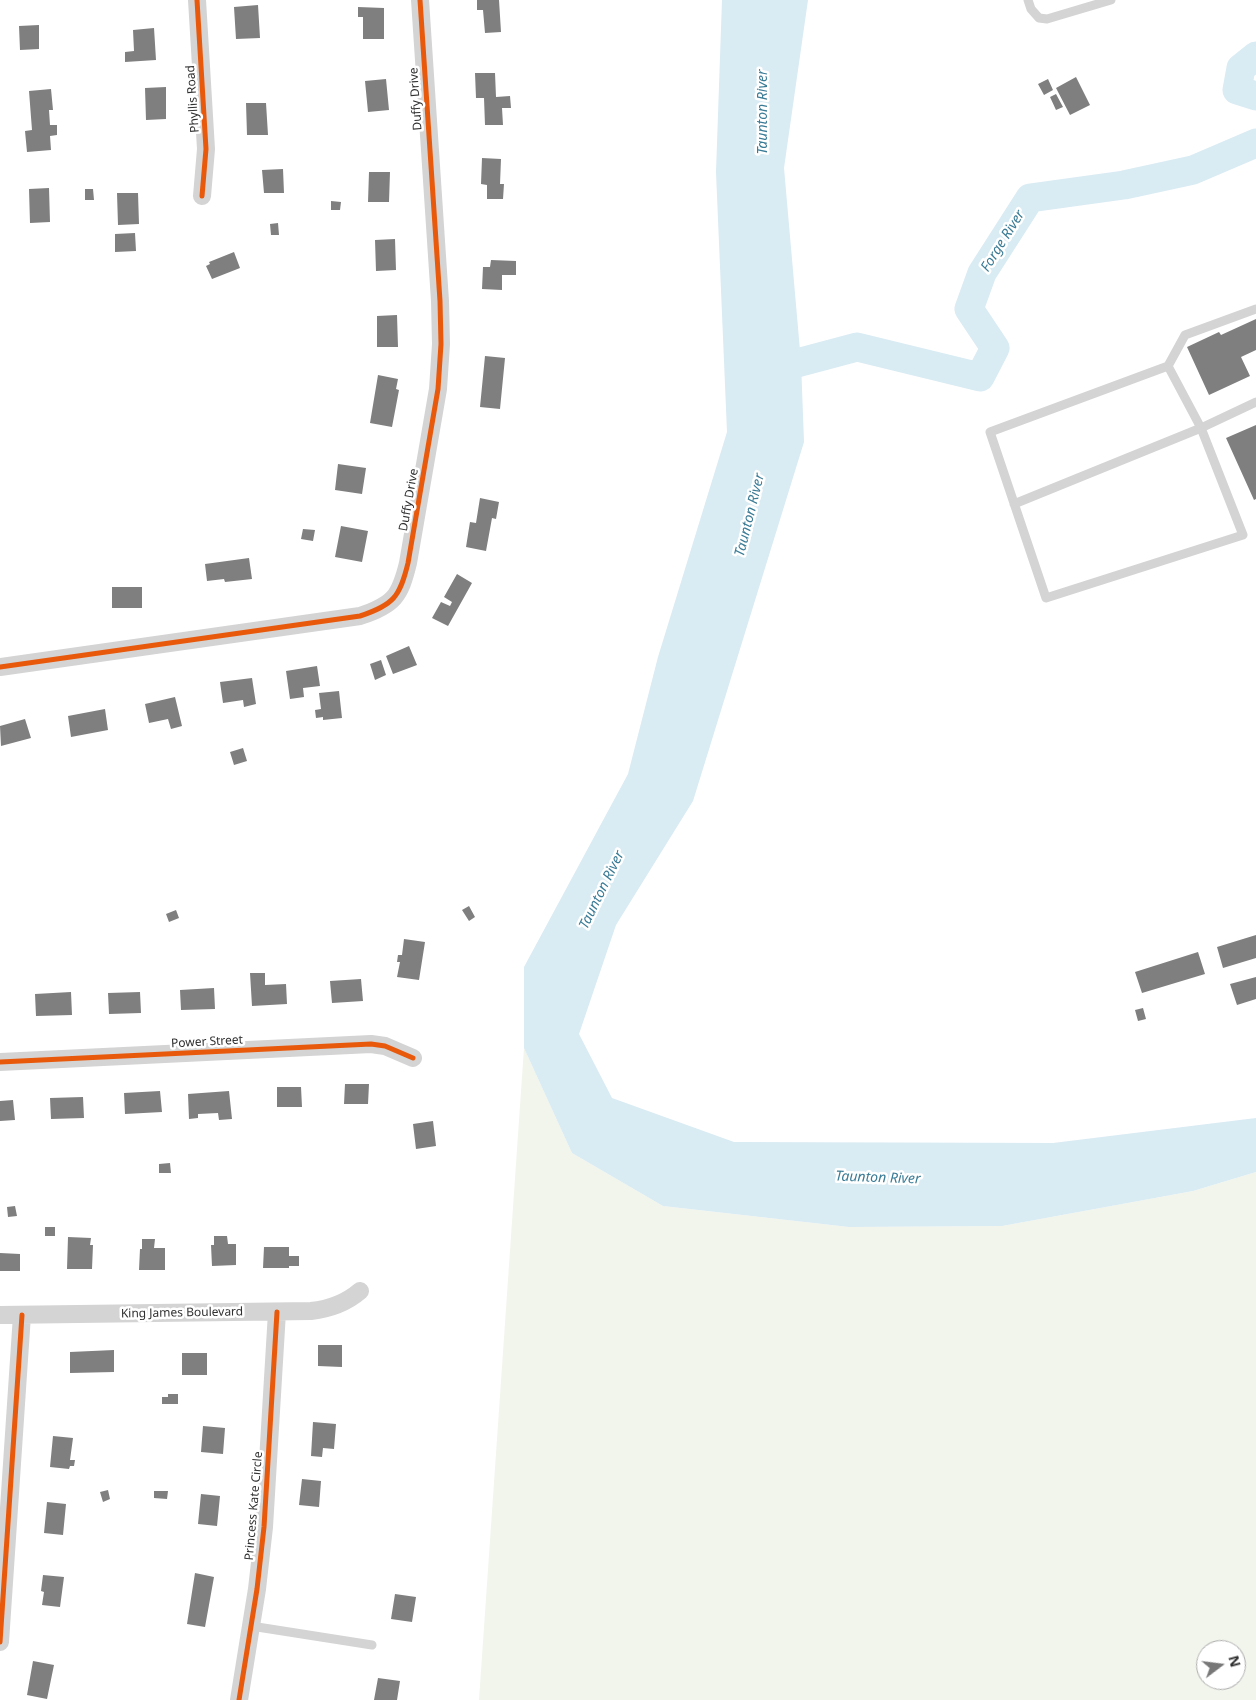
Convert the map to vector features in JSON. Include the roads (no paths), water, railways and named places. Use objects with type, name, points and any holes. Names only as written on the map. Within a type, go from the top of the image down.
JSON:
[{"type":"street","name":"Phyllis Road","points":[[197,0],[206,149],[202,196]]},
{"type":"street","name":"Duffy Drive","points":[[0,667],[360,616],[383,607],[398,593],[403,584],[408,563],[438,389],[441,344],[440,301],[420,0]]},
{"type":"street","name":"Power Street","points":[[0,1062],[371,1044],[385,1046],[412,1058]]},
{"type":"street","name":"King James Boulevard","points":[[0,1315],[324,1310],[351,1298],[360,1291]]},
{"type":"street","name":"Princess Kate Circle","points":[[240,1700],[264,1527],[277,1312]]},
{"type":"street","points":[[0,1642],[22,1315]]},
{"type":"lane","points":[[1028,0],[1031,9],[1039,18],[1047,19],[1111,0]]},
{"type":"lane","points":[[1168,366],[1201,428],[1243,535],[1046,598],[990,432],[1168,366],[1185,335],[1256,309]]},
{"type":"lane","points":[[1014,504],[1201,428],[1256,402]]},
{"type":"lane","points":[[251,1626],[372,1645]]},
{"type":"water","name":"Taunton River","points":[[722,0],[808,0],[784,168],[801,362],[804,442],[693,801],[616,925],[579,1034],[612,1098],[734,1142],[1053,1143],[1256,1118],[1256,1172],[1193,1191],[1002,1226],[849,1227],[663,1206],[572,1153],[524,1048],[524,967],[628,774],[658,657],[727,432],[716,172]]},
{"type":"waterway","name":"Forge River","points":[[1256,56],[1241,68],[1237,90],[1256,96]]},
{"type":"waterway","name":"Forge River","points":[[767,371],[857,347],[980,377],[995,348],[969,309],[982,273],[1030,198],[1124,185],[1193,170],[1256,143]]}]
